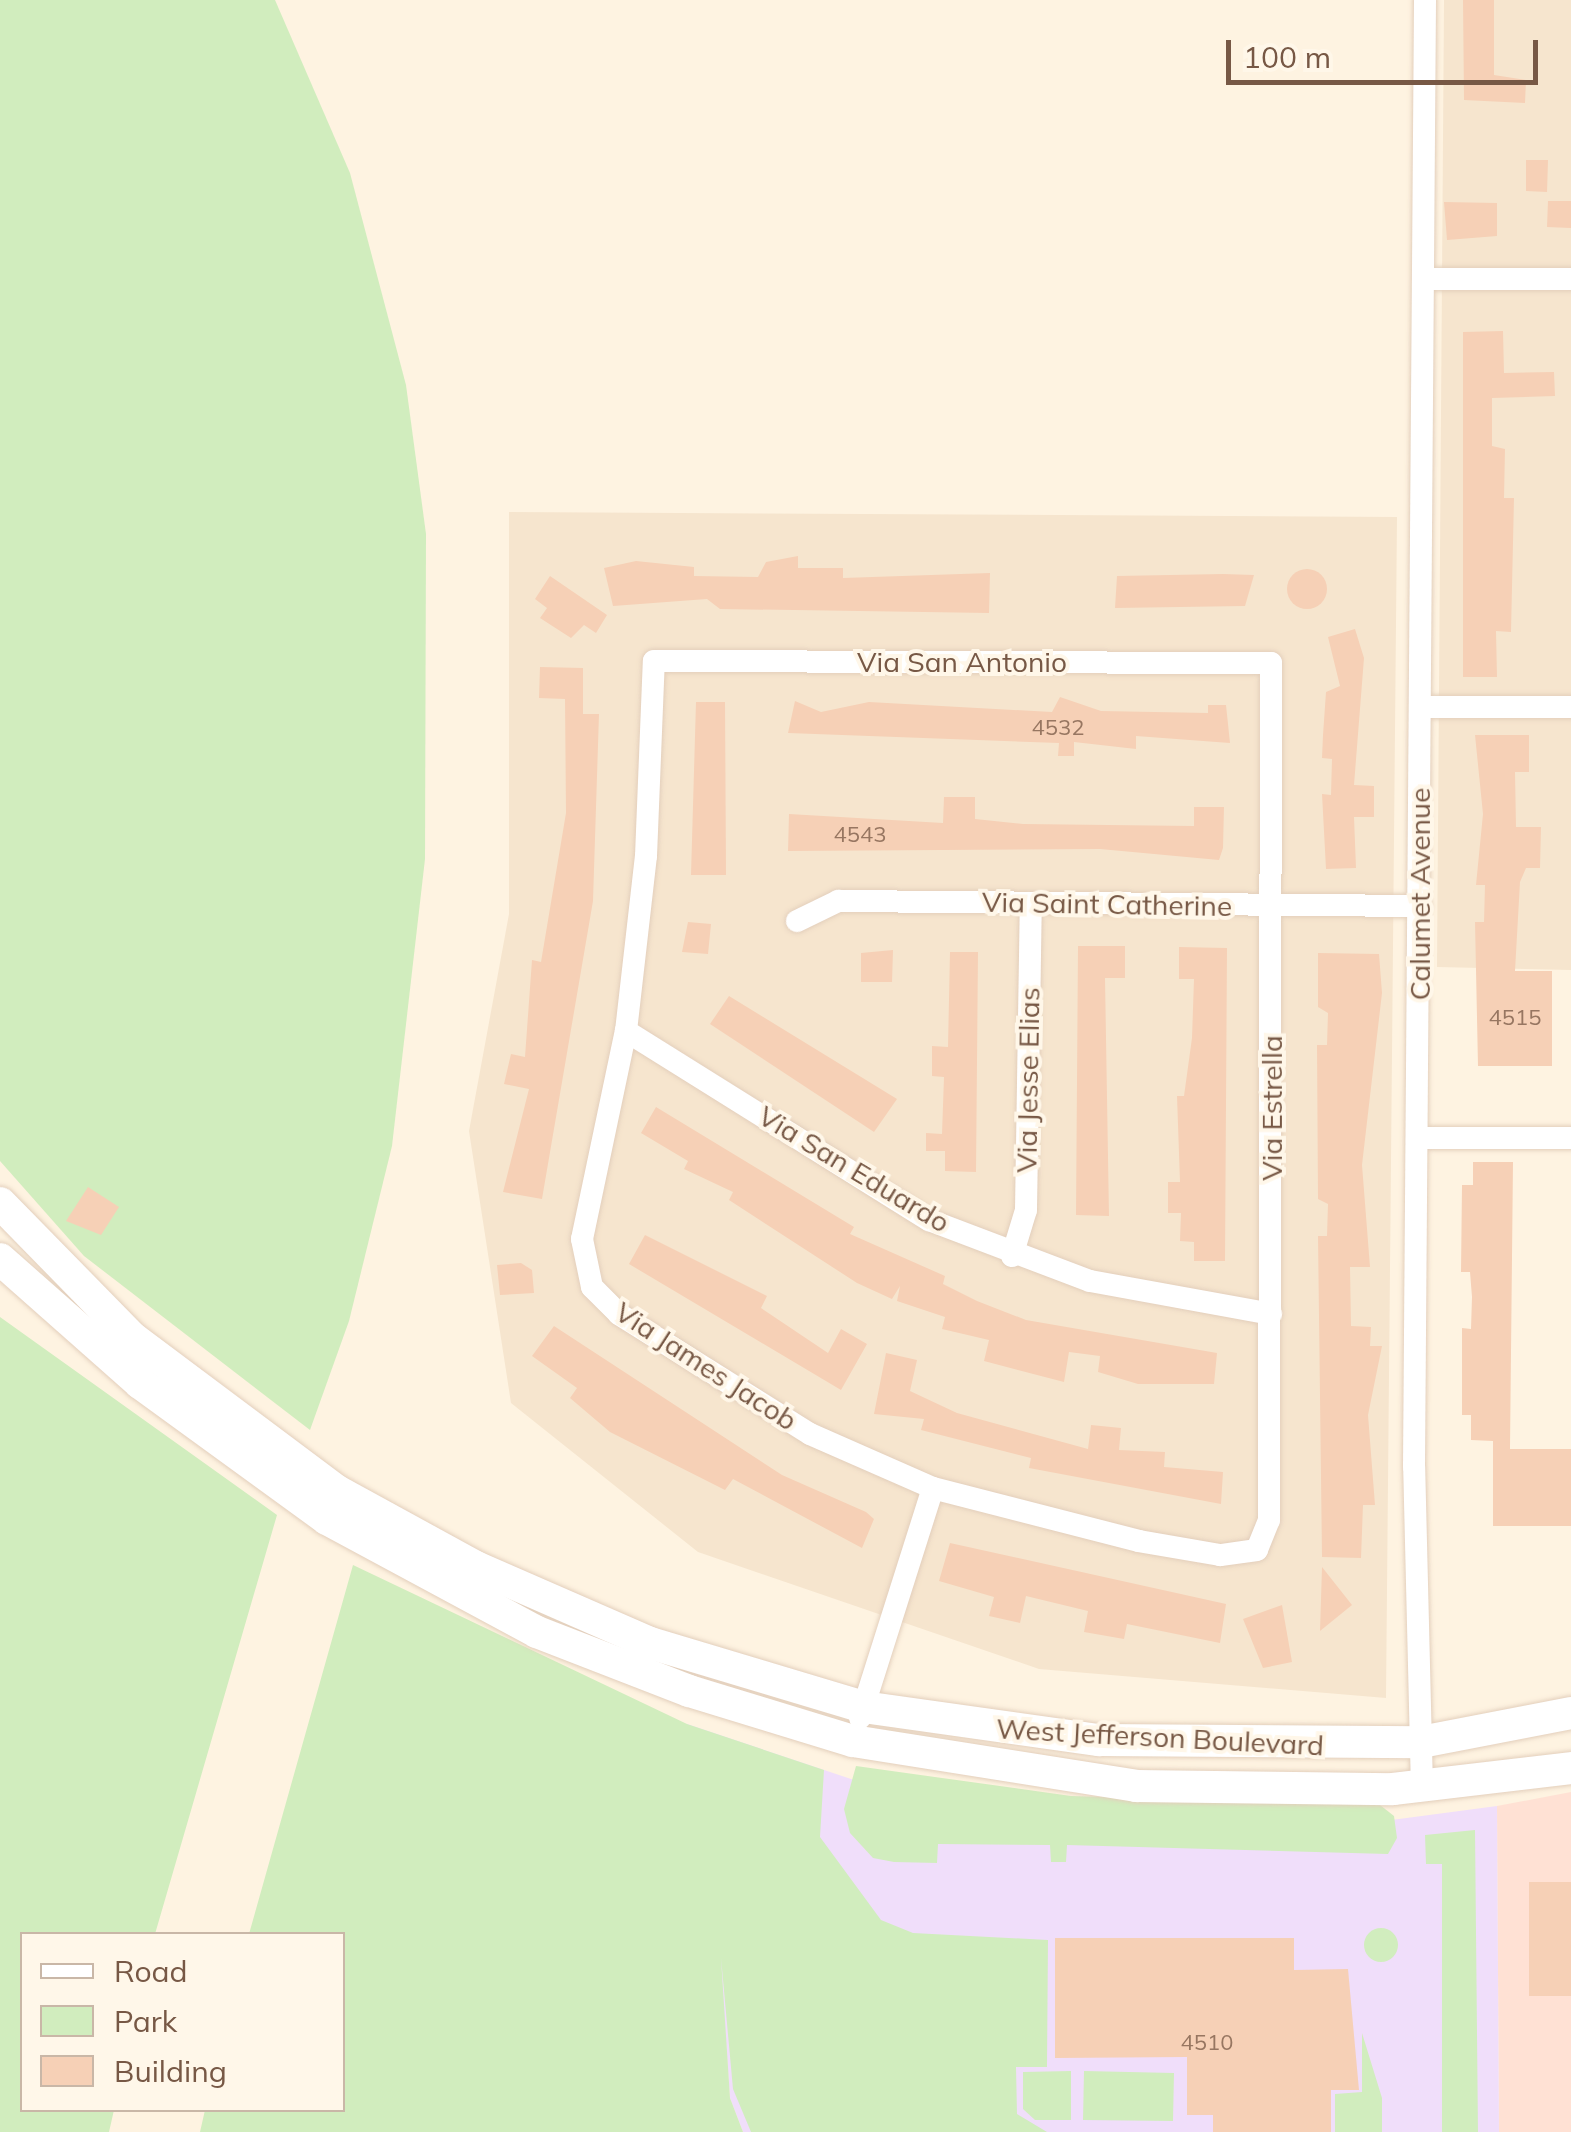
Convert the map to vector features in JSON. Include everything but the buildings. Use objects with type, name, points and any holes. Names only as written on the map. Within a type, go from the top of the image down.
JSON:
[{"type":"main road","name":"West Jefferson Boulevard","points":[[0,1203],[122,1348],[262,1474],[418,1571],[648,1676],[853,1741],[1136,1786],[1422,1788],[1571,1768]]},
{"type":"main road","name":"West Jefferson Boulevard","points":[[0,1259],[122,1348],[337,1490],[476,1568],[650,1643],[863,1708],[1099,1740],[1421,1742],[1571,1713]]},
{"type":"street","name":"Calumet Avenue","points":[[1422,1788],[1418,1138],[1425,0]]},
{"type":"street","points":[[1426,278],[1571,279]]},
{"type":"street","name":"Via San Antonio","points":[[654,661],[1271,663]]},
{"type":"street","name":"Via James Jacob","points":[[654,661],[646,856],[626,1030],[582,1239],[592,1287],[618,1314],[810,1434],[933,1488],[1138,1542],[1220,1555],[1258,1550]]},
{"type":"street","name":"Via Estrella","points":[[1258,1550],[1269,1520],[1271,663]]},
{"type":"street","points":[[1420,707],[1571,707]]},
{"type":"street","name":"Via Saint Catherine","points":[[797,921],[838,901],[1420,906]]},
{"type":"street","name":"Via Jesse Elias","points":[[1012,1256],[1026,1210],[1031,903]]},
{"type":"street","name":"Via San Eduardo","points":[[626,1030],[930,1220],[1012,1256],[1090,1281],[1271,1314]]},
{"type":"street","points":[[1418,1138],[1571,1138]]},
{"type":"street","points":[[853,1741],[933,1488]]},
{"type":"shaded area","points":[[1444,0],[1571,0],[1571,970],[1437,967]]},
{"type":"shaded area","points":[[509,512],[1397,517],[1386,1698],[1039,1669],[698,1552],[511,1403],[469,1131],[509,914]]},
{"type":"shaded area","points":[[687,1724],[857,1781],[1384,1821],[1497,1806],[1499,2132],[743,2132],[730,2098],[713,1863]]},
{"type":"shaded area","points":[[1571,1792],[1571,2132],[1499,2132],[1497,1806]]},
{"type":"green space","points":[[0,0],[275,0],[350,173],[406,385],[426,534],[425,859],[392,1146],[349,1321],[310,1430],[84,1256],[0,1161]]},
{"type":"green space","points":[[0,1317],[277,1515],[156,1932],[20,1932],[20,2112],[114,2112],[109,2132],[0,2132]]},
{"type":"green space","points":[[353,1565],[687,1724],[824,1770],[820,1837],[881,1920],[913,1933],[1048,1940],[1047,2067],[1016,2067],[1017,2114],[1047,2132],[751,2132],[733,2089],[721,1958],[730,2098],[743,2132],[200,2132],[205,2112],[345,2112],[345,1932],[250,1932]]},
{"type":"green space","points":[[856,1766],[1071,1796],[1380,1805],[1394,1816],[1397,1838],[1388,1854],[1067,1845],[1066,1862],[1051,1862],[1050,1845],[938,1844],[937,1863],[894,1862],[873,1858],[850,1833],[844,1809]]},
{"type":"green space","points":[[1475,1830],[1478,2132],[1442,2132],[1442,1864],[1426,1864],[1425,1835]]},
{"type":"green space","points":[[1381,1928],[1393,1933],[1398,1945],[1393,1957],[1381,1962],[1369,1957],[1364,1945],[1369,1933]]},
{"type":"green space","points":[[1362,2033],[1382,2098],[1382,2132],[1335,2132],[1335,2094],[1362,2092]]},
{"type":"green space","points":[[1071,2071],[1071,2120],[1035,2120],[1023,2109],[1023,2072]]},
{"type":"green space","points":[[1084,2071],[1174,2073],[1173,2121],[1083,2120]]}]
